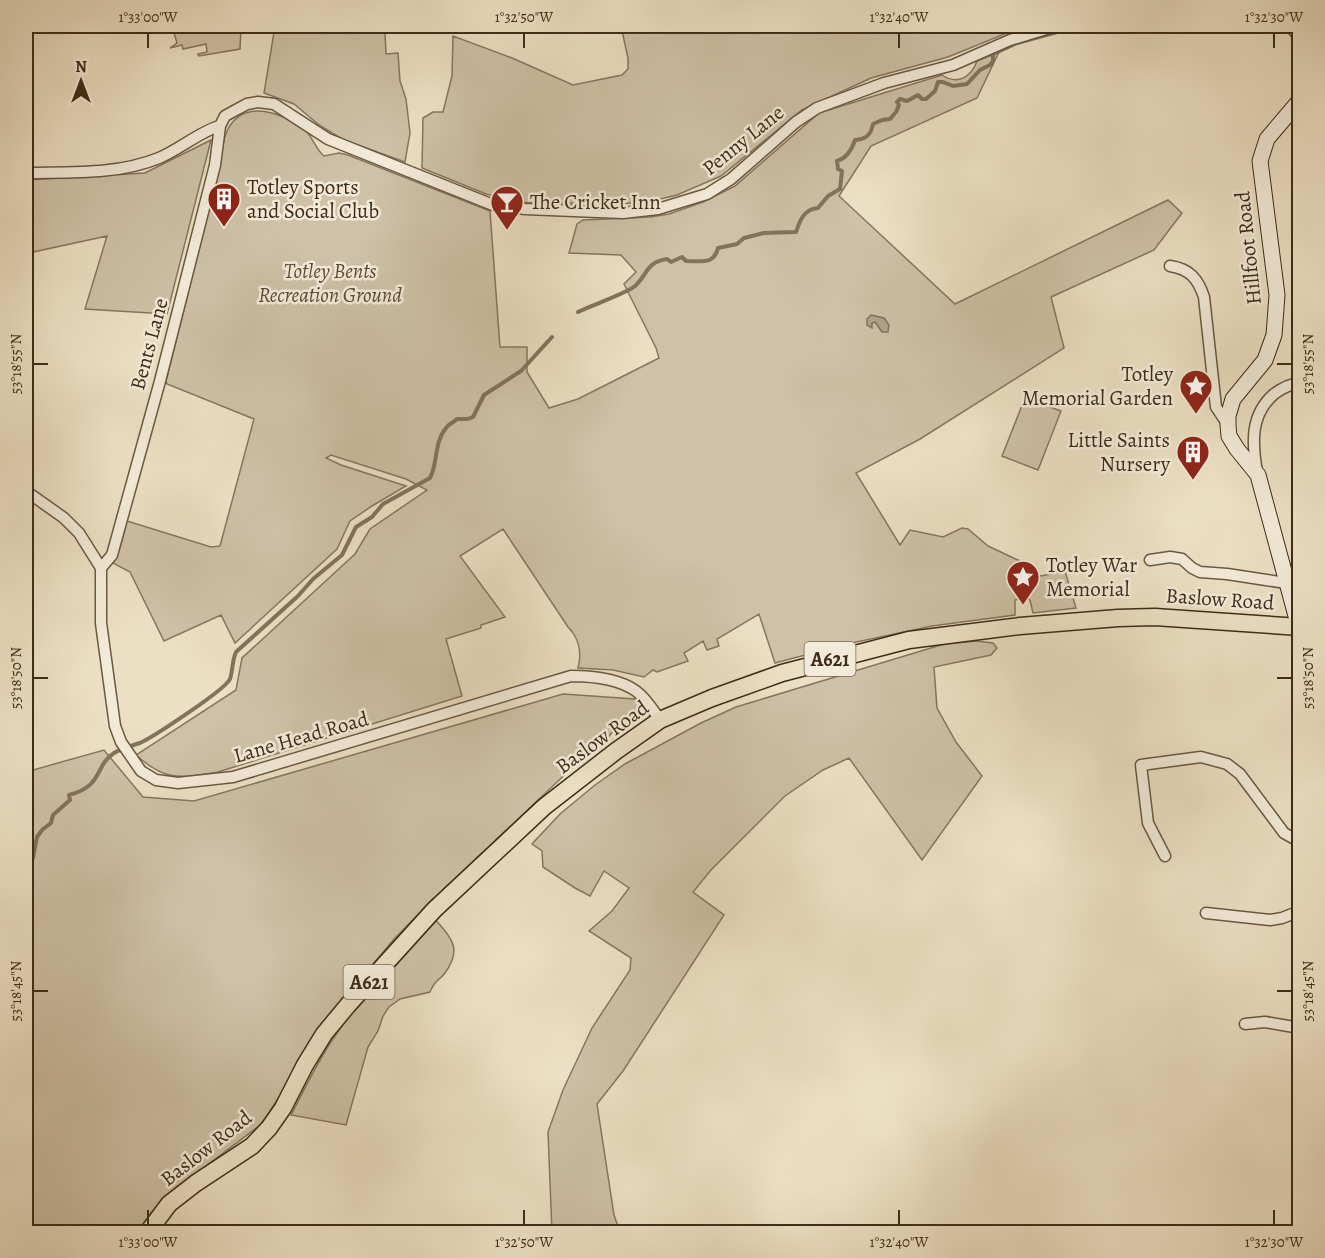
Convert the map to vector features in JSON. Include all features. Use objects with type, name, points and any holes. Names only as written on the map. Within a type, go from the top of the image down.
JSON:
[{"type":"main road","name":"Baslow Road","points":[[148,1233],[169,1204],[252,1146],[269,1128],[283,1108],[324,1034],[434,910],[544,807],[660,720],[712,698],[782,673],[909,640],[1020,626],[1118,618],[1155,617],[1299,627]]},
{"type":"street","name":"Penny Lane","points":[[26,173],[95,172],[135,166],[174,152],[220,126],[225,117],[247,104],[266,102],[281,107],[328,139],[493,205],[607,213],[641,211],[667,207],[707,194],[731,179],[796,122],[818,108],[884,83],[953,65],[1010,40],[1056,26]]},
{"type":"street","points":[[1293,26],[1299,35]]},
{"type":"street","name":"Hillfoot Road","points":[[1228,424],[1233,399],[1265,360],[1274,335],[1277,295],[1260,161],[1267,139],[1299,100]]},
{"type":"street","name":"Bents Lane","points":[[101,568],[112,555],[160,381],[215,165],[220,126]]},
{"type":"street","points":[[1170,266],[1191,273],[1201,288],[1204,297],[1216,407],[1228,424],[1229,436],[1237,449],[1258,475]]},
{"type":"street","points":[[1299,383],[1282,389],[1261,409],[1253,439],[1258,475],[1299,627]]},
{"type":"street","points":[[26,491],[64,518],[79,533],[101,568]]},
{"type":"street","points":[[1150,560],[1170,557],[1182,560],[1200,572],[1286,583]]},
{"type":"street","name":"Lane Head Road","points":[[101,568],[101,623],[115,726],[121,742],[141,771],[161,782],[192,782],[233,777],[571,676],[585,676],[614,682],[633,689],[642,696],[660,720]]},
{"type":"street","points":[[1165,856],[1148,823],[1141,765],[1201,757],[1234,768],[1284,833],[1299,842]]},
{"type":"street","points":[[1206,913],[1270,920],[1299,911]]},
{"type":"street","points":[[1245,1024],[1265,1022],[1299,1028]]},
{"type":"street","points":[[1295,1233],[1299,1217]]},
{"type":"green space","points":[[172,26],[241,26],[240,49],[199,56],[198,54],[207,52],[206,44],[183,49],[182,45],[170,48],[177,43]]},
{"type":"green space","points":[[275,26],[387,26],[386,54],[398,53],[400,81],[406,99],[410,133],[405,162],[344,140],[319,125],[294,104],[264,93]]},
{"type":"green space","points":[[621,26],[1024,26],[948,57],[871,78],[802,110],[721,176],[677,195],[656,200],[613,205],[528,203],[486,194],[422,168],[423,118],[433,112],[443,112],[452,76],[453,36],[512,58],[573,85],[622,75],[628,69]]},
{"type":"green space","name":"Totley Bents Recreation Ground","points":[[999,52],[977,98],[871,146],[839,196],[955,304],[1168,200],[1182,213],[1154,250],[1051,297],[1064,348],[920,439],[856,473],[900,545],[910,530],[943,537],[962,528],[968,529],[988,546],[1022,562],[1041,576],[1065,571],[1076,608],[1033,613],[1030,600],[1027,598],[1015,600],[1015,615],[932,626],[847,644],[775,663],[759,614],[717,639],[719,646],[707,650],[703,641],[684,653],[688,661],[657,672],[653,670],[644,677],[613,670],[578,668],[580,657],[575,636],[503,529],[460,556],[505,617],[481,625],[481,628],[446,639],[462,696],[218,772],[174,776],[156,770],[136,755],[236,690],[242,658],[355,554],[370,529],[427,490],[406,479],[331,455],[326,458],[406,486],[350,521],[337,549],[235,643],[221,615],[164,641],[130,572],[113,563],[127,521],[211,547],[220,546],[254,419],[167,384],[166,381],[220,166],[222,147],[228,129],[235,119],[254,111],[275,114],[305,130],[324,156],[339,153],[348,155],[490,211],[500,347],[527,347],[527,372],[549,408],[578,399],[659,358],[624,284],[636,272],[621,255],[569,253],[577,224],[583,220],[669,214],[703,202],[735,186],[819,113],[942,75],[953,79],[963,78],[971,72],[977,61]]},
{"type":"green space","points":[[211,140],[167,314],[85,309],[107,236],[33,252],[26,180],[145,173]]},
{"type":"green space","points":[[1025,398],[1061,411],[1038,470],[1002,456]]},
{"type":"green space","points":[[976,641],[993,643],[997,648],[991,655],[934,667],[937,708],[956,742],[982,776],[922,860],[849,758],[823,770],[785,796],[711,870],[693,892],[724,915],[623,1071],[597,1104],[614,1215],[620,1232],[552,1232],[548,1132],[563,1090],[592,1028],[630,970],[631,958],[589,931],[612,911],[629,888],[604,871],[590,896],[543,867],[542,851],[532,844],[560,814],[595,785],[625,764],[701,723],[736,707],[944,644]]},
{"type":"green space","points":[[563,694],[635,699],[641,709],[623,718],[607,739],[575,765],[394,939],[328,1019],[259,1126],[169,1194],[151,1213],[139,1232],[26,1232],[26,772],[104,750],[143,797],[194,801]]},
{"type":"green space","points":[[434,918],[453,944],[453,957],[445,973],[433,985],[430,992],[400,999],[389,1007],[383,1016],[378,1031],[368,1047],[346,1125],[291,1115],[320,1060],[342,1025],[380,978]]},
{"type":"shaded area","points":[[871,315],[884,318],[889,325],[888,332],[882,332],[875,322],[872,323],[872,328],[867,325],[867,319]]},
{"type":"waterway","points":[[578,312],[631,289],[651,266],[660,261],[667,259],[671,262],[682,257],[686,261],[706,261],[713,257],[718,248],[737,244],[744,238],[764,233],[796,232],[801,219],[809,210],[818,208],[828,196],[840,189],[842,171],[838,169],[837,161],[849,153],[855,140],[867,136],[873,124],[890,119],[896,112],[899,105],[897,102],[900,99],[907,101],[918,95],[926,99],[935,91],[938,82],[953,86],[967,84],[980,70],[990,65],[993,61],[993,54],[1017,43],[1079,26]]},
{"type":"waterway","points":[[26,868],[33,858],[37,837],[51,823],[53,815],[70,800],[69,795],[88,786],[103,764],[114,753],[140,743],[159,732],[203,703],[225,685],[230,679],[236,652],[298,596],[313,579],[342,555],[356,527],[372,517],[383,504],[430,478],[438,446],[447,427],[457,419],[473,417],[484,395],[521,371],[552,337]]},
{"type":"place","name":"Totley Sports and Social Club","points":[[224,228]]},
{"type":"place","name":"The Cricket Inn","points":[[507,231]]},
{"type":"place","name":"Totley Memorial Garden","points":[[1196,415]]},
{"type":"place","name":"Little Saints Nursery","points":[[1193,481]]},
{"type":"place","name":"Totley War Memorial","points":[[1023,606]]}]
